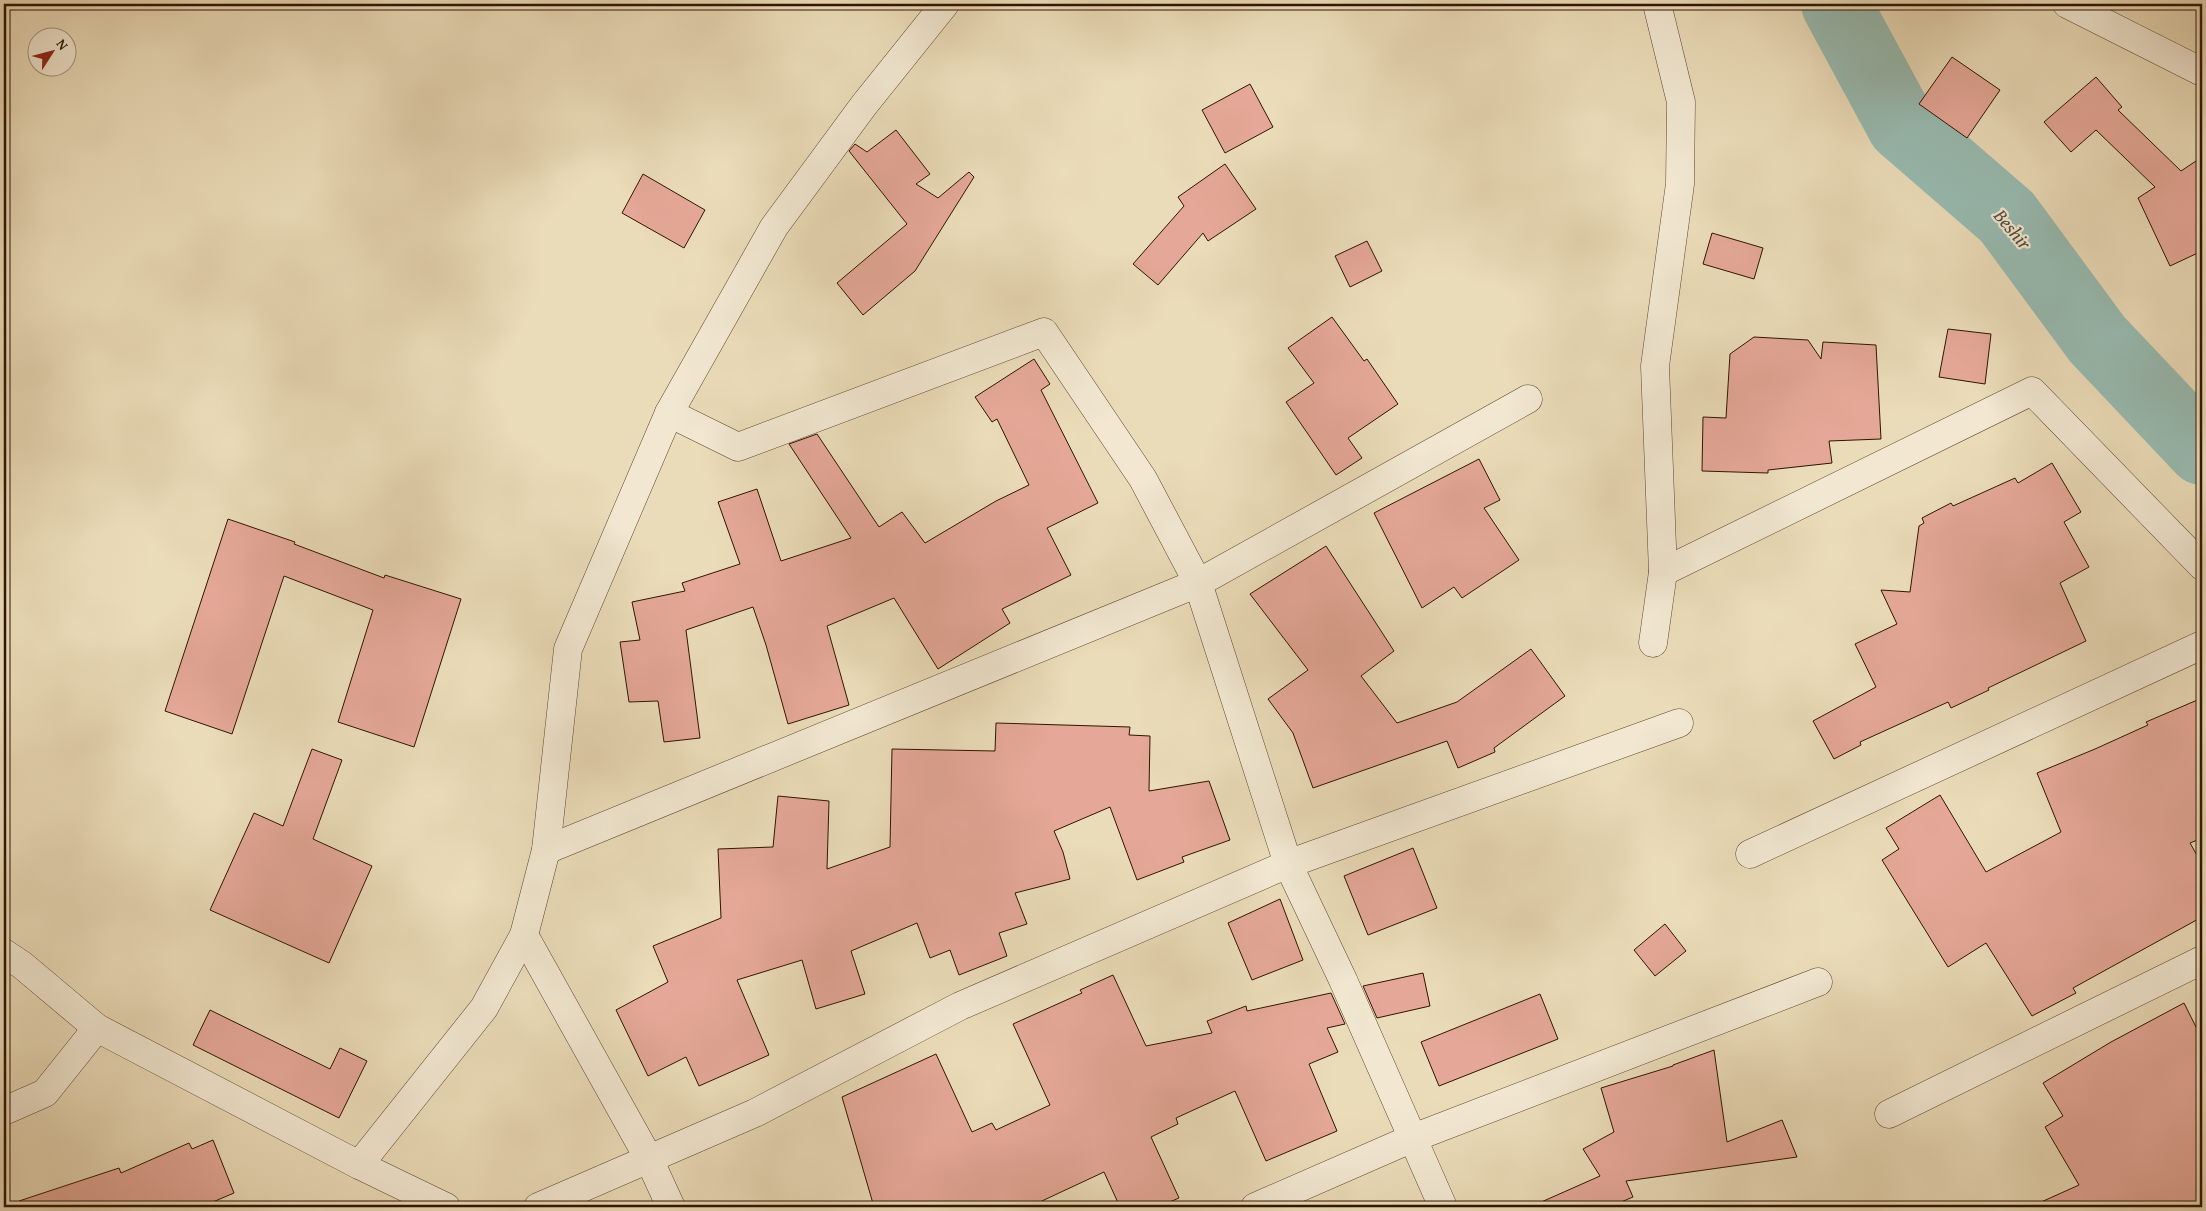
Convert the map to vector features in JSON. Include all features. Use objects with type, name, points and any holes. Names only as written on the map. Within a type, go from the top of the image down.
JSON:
[{"type":"street","points":[[359,1165],[484,1008],[524,935],[546,850],[568,649],[669,413],[774,227],[864,105],[945,4]]},
{"type":"street","points":[[1653,643],[1663,572],[1655,366],[1680,184],[1681,102],[1657,4]]},
{"type":"street","points":[[2068,4],[2202,72]]},
{"type":"street","points":[[669,413],[738,448],[1044,332],[1143,479],[1198,583],[1288,864],[1343,980],[1444,1207]]},
{"type":"street","points":[[1663,572],[2032,391],[2202,566]]},
{"type":"street","points":[[546,850],[1198,583],[1528,399]]},
{"type":"street","points":[[1750,854],[2202,645]]},
{"type":"street","points":[[538,1207],[755,1113],[960,1006],[1288,864],[1678,723]]},
{"type":"street","points":[[524,935],[650,1159],[671,1207]]},
{"type":"street","points":[[4,953],[22,965],[97,1028],[359,1165],[446,1207]]},
{"type":"street","points":[[1889,1114],[2202,960]]},
{"type":"street","points":[[1255,1207],[1413,1138],[1818,982]]},
{"type":"street","points":[[4,1111],[45,1093],[97,1028]]},
{"type":"building","points":[[1952,57],[2000,90],[1967,138],[1919,104]]},
{"type":"building","points":[[2096,77],[2122,107],[2118,110],[2181,171],[2202,157],[2202,251],[2170,266],[2138,198],[2155,187],[2096,130],[2071,152],[2044,122]]},
{"type":"building","points":[[1250,84],[1273,127],[1225,153],[1202,110]]},
{"type":"building","points":[[896,130],[930,174],[916,184],[938,198],[969,172],[974,177],[915,271],[863,315],[837,283],[907,224],[849,151],[855,144],[867,152]]},
{"type":"building","points":[[1225,164],[1256,209],[1208,241],[1203,233],[1158,285],[1133,264],[1184,206],[1178,197]]},
{"type":"building","points":[[643,174],[705,210],[684,248],[622,213]]},
{"type":"building","points":[[1712,233],[1763,248],[1754,279],[1703,264]]},
{"type":"building","points":[[1367,241],[1382,271],[1350,287],[1335,256]]},
{"type":"building","points":[[1332,317],[1364,361],[1367,359],[1398,404],[1348,438],[1362,458],[1336,475],[1286,402],[1314,383],[1288,348]]},
{"type":"building","points":[[1948,329],[1991,334],[1985,384],[1939,377]]},
{"type":"building","points":[[1754,337],[1808,340],[1821,359],[1823,342],[1876,345],[1881,439],[1829,441],[1832,463],[1768,470],[1768,473],[1702,471],[1703,417],[1726,418],[1730,354]]},
{"type":"building","points":[[1034,359],[1050,384],[1041,390],[1098,503],[1047,528],[1071,575],[1002,609],[1010,623],[938,669],[894,598],[827,626],[849,705],[788,724],[766,645],[753,607],[686,630],[700,738],[664,742],[658,701],[629,702],[620,642],[640,640],[632,602],[685,591],[682,583],[740,564],[718,502],[757,489],[781,561],[851,538],[789,444],[817,434],[879,527],[902,512],[925,543],[996,501],[1029,485],[997,419],[992,422],[975,397]]},
{"type":"building","points":[[1479,459],[1500,500],[1484,508],[1519,560],[1462,598],[1454,587],[1422,608],[1374,513]]},
{"type":"building","points":[[2052,463],[2081,512],[2064,522],[2089,567],[2060,583],[2086,641],[1951,708],[1948,702],[1860,742],[1861,745],[1834,759],[1813,721],[1876,687],[1855,644],[1897,624],[1881,590],[1910,592],[1919,526],[1924,523],[1922,518],[1951,503],[1953,506],[2015,478],[2018,483]]},
{"type":"building","points":[[228,519],[295,542],[294,544],[384,578],[385,575],[461,599],[414,747],[338,722],[373,610],[284,576],[232,734],[165,711]]},
{"type":"building","points":[[1326,546],[1394,651],[1361,676],[1397,723],[1457,702],[1531,649],[1565,696],[1494,748],[1495,752],[1458,768],[1447,741],[1313,788],[1293,733],[1268,699],[1308,670],[1250,594]]},
{"type":"building","points":[[2202,698],[2202,838],[2190,843],[2202,864],[2202,917],[2073,988],[2076,993],[2032,1016],[1986,943],[1948,967],[1882,860],[1899,849],[1886,828],[1940,795],[1986,872],[2061,832],[2037,773],[2148,725],[2146,722]]},
{"type":"building","points":[[996,723],[1130,727],[1129,735],[1150,736],[1149,791],[1209,781],[1230,840],[1182,857],[1184,862],[1137,880],[1110,807],[1054,831],[1063,852],[1070,879],[1015,893],[1027,924],[999,933],[1007,956],[959,975],[950,950],[930,958],[917,923],[851,951],[865,994],[816,1009],[802,960],[737,980],[769,1055],[699,1086],[686,1057],[648,1076],[616,1010],[668,982],[653,946],[721,918],[718,849],[773,847],[778,796],[829,801],[827,869],[890,847],[892,749],[995,751]]},
{"type":"building","points":[[312,749],[342,760],[313,839],[372,866],[329,963],[210,910],[254,813],[283,826]]},
{"type":"building","points":[[1413,848],[1437,908],[1368,935],[1344,876]]},
{"type":"building","points":[[1280,899],[1303,960],[1252,980],[1228,923]]},
{"type":"building","points":[[1665,924],[1686,951],[1655,976],[1634,950]]},
{"type":"building","points":[[1423,973],[1430,1006],[1377,1018],[1363,986]]},
{"type":"building","points":[[1113,975],[1146,1046],[1212,1033],[1207,1021],[1246,1006],[1247,1011],[1331,993],[1345,1024],[1327,1028],[1338,1052],[1309,1064],[1337,1131],[1266,1161],[1235,1091],[1176,1118],[1178,1124],[1151,1137],[1179,1198],[1158,1207],[1120,1207],[1104,1172],[1029,1207],[874,1207],[842,1097],[936,1054],[972,1132],[992,1123],[996,1130],[1050,1105],[1013,1024],[1082,993],[1080,990]]},
{"type":"building","points":[[1540,994],[1558,1039],[1439,1086],[1421,1042]]},
{"type":"building","points":[[2184,1003],[2202,1039],[2202,1207],[2030,1207],[2079,1185],[2045,1127],[2063,1116],[2043,1083],[2111,1042]]},
{"type":"building","points":[[210,1010],[330,1069],[340,1048],[367,1061],[339,1118],[193,1045]]},
{"type":"building","points":[[1714,1050],[1727,1142],[1782,1120],[1797,1157],[1626,1181],[1633,1197],[1609,1207],[1530,1207],[1600,1176],[1583,1149],[1614,1132],[1601,1088],[1673,1066]]},
{"type":"building","points":[[213,1140],[234,1193],[201,1207],[20,1207],[19,1201],[119,1168],[121,1173],[189,1143],[192,1149]]},
{"type":"waterway","name":"Beshir","points":[[1836,4],[1902,126],[2007,217],[2097,339],[2202,450]]}]
